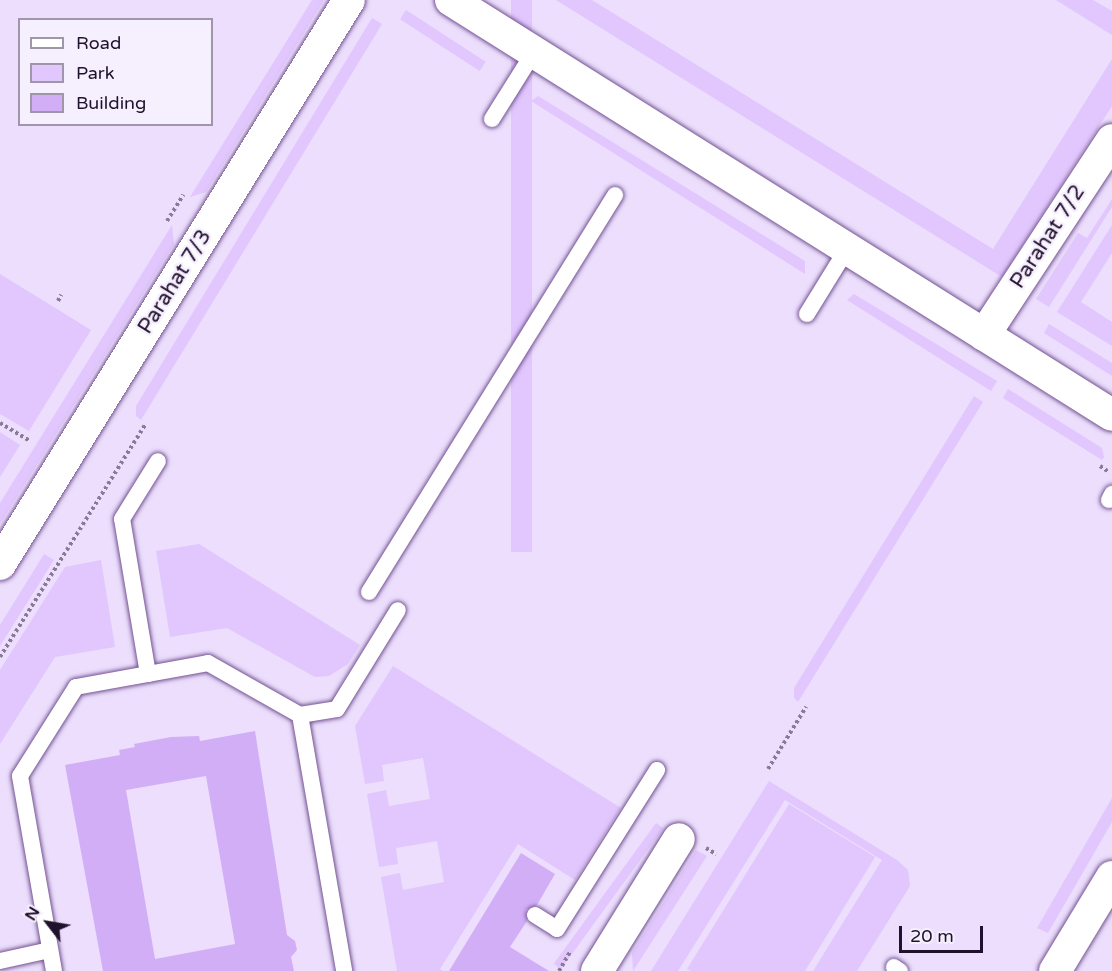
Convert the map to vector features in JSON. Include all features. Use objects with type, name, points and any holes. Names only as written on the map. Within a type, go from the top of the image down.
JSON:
[{"type":"street","name":"Parahat 7/3","points":[[0,564],[349,0]]},
{"type":"street","points":[[451,0],[1112,415]]},
{"type":"street","name":"Parahat 7/2","points":[[984,335],[1112,140]]},
{"type":"street","points":[[597,971],[680,838]]},
{"type":"street","points":[[1055,971],[1104,913],[1112,877]]},
{"type":"lane","points":[[492,119],[534,52]]},
{"type":"lane","points":[[369,592],[615,195]]},
{"type":"lane","points":[[807,314],[847,249]]},
{"type":"lane","points":[[148,674],[122,519],[158,461]]},
{"type":"lane","points":[[54,971],[20,776],[76,687],[208,663],[300,715],[337,709],[398,610]]},
{"type":"lane","points":[[300,715],[344,971]]},
{"type":"lane","points":[[535,915],[558,929],[657,770]]},
{"type":"lane","points":[[0,961],[50,950]]},
{"type":"path","points":[[167,220],[183,195]]},
{"type":"path","points":[[58,301],[61,295]]},
{"type":"path","points":[[0,423],[30,441]]},
{"type":"path","points":[[0,657],[145,425]]},
{"type":"path","points":[[1100,466],[1112,473]]},
{"type":"path","points":[[768,769],[806,707]]},
{"type":"green space","points":[[312,0],[324,0],[206,192],[190,197]]},
{"type":"green space","points":[[511,0],[532,0],[532,552],[511,552]]},
{"type":"green space","points":[[556,0],[592,0],[993,249],[1112,59],[1112,106],[1002,277]]},
{"type":"green space","points":[[1056,0],[1093,0],[1112,11],[1112,35]]},
{"type":"green space","points":[[406,10],[486,62],[480,71],[400,19]]},
{"type":"green space","points":[[372,18],[382,24],[141,420],[136,416],[136,406]]},
{"type":"green space","points":[[538,96],[805,261],[805,274],[531,101]]},
{"type":"green space","points":[[1112,199],[1112,207],[1049,307],[1036,299],[1078,233],[1087,238]]},
{"type":"green space","points":[[172,225],[174,244],[0,524],[0,503]]},
{"type":"green space","points":[[1112,225],[1112,253],[1081,302],[1112,322],[1112,346],[1057,312]]},
{"type":"green space","points":[[0,274],[91,330],[29,431],[0,414]]},
{"type":"green space","points":[[854,294],[997,381],[991,391],[847,300]]},
{"type":"green space","points":[[1049,324],[1112,363],[1112,376],[1044,333]]},
{"type":"green space","points":[[1008,389],[1102,448],[1104,457],[1102,460],[1003,398]]},
{"type":"green space","points":[[974,396],[983,402],[798,702],[794,698],[794,688]]},
{"type":"green space","points":[[0,432],[20,445],[0,477]]},
{"type":"green space","points":[[199,544],[360,645],[348,664],[329,676],[315,677],[227,628],[170,637],[156,551]]},
{"type":"green space","points":[[44,554],[54,560],[0,646],[0,625]]},
{"type":"green space","points":[[101,560],[115,647],[55,657],[0,744],[0,670],[65,567]]},
{"type":"green space","points":[[393,666],[621,808],[575,880],[518,844],[440,969],[443,971],[397,971],[381,877],[400,873],[403,890],[444,882],[437,841],[396,848],[398,864],[379,867],[367,794],[386,790],[389,806],[430,799],[423,758],[382,765],[384,781],[365,784],[355,726]]},
{"type":"green space","points":[[769,781],[897,860],[908,870],[910,886],[857,971],[813,971],[882,860],[785,800],[678,971],[651,971]]},
{"type":"green space","points":[[1112,798],[1112,822],[1048,933],[1037,928]]},
{"type":"green space","points":[[789,804],[875,857],[805,971],[691,971],[687,969]]},
{"type":"green space","points":[[656,823],[663,828],[561,969],[554,964]]},
{"type":"green space","points":[[696,850],[707,856],[633,971],[632,953]]},
{"type":"building","points":[[255,731],[287,935],[295,941],[297,950],[291,957],[294,971],[103,971],[65,765],[120,755],[119,750],[135,747],[134,744],[171,737],[199,736],[200,741]],"holes":[[[206,776],[235,944],[155,959],[126,790]]]},
{"type":"building","points":[[521,853],[555,874],[537,905],[526,910],[527,921],[510,947],[549,971],[449,971]]}]
